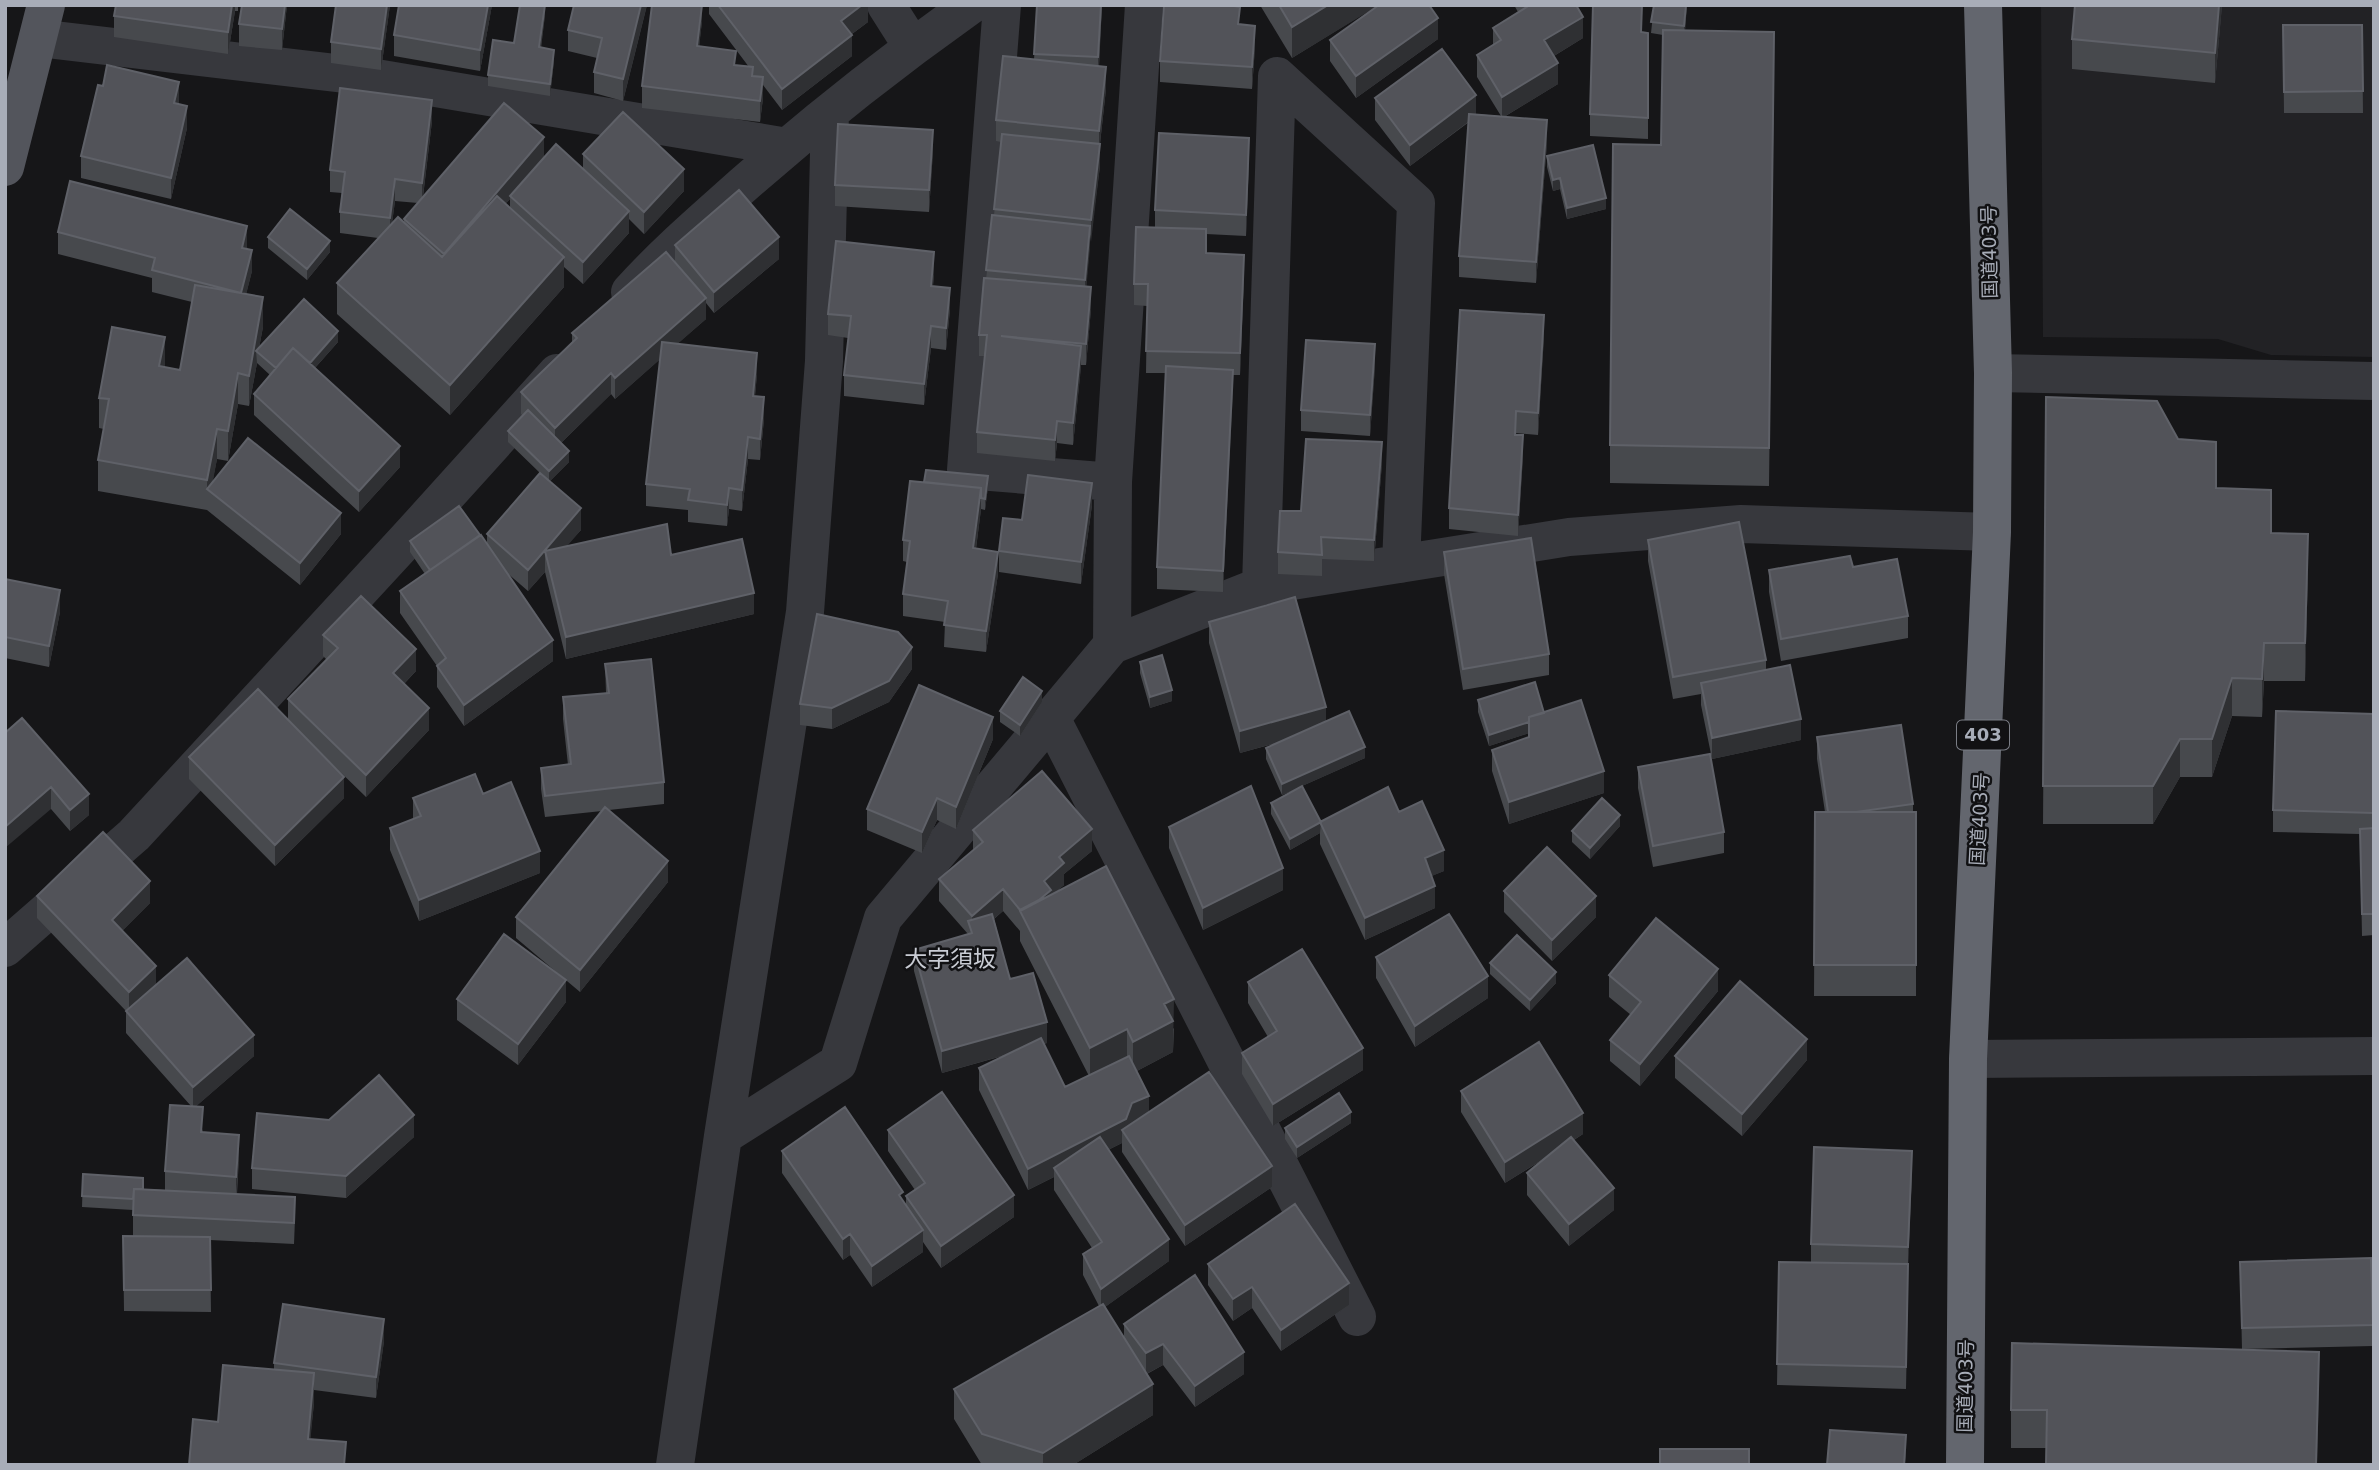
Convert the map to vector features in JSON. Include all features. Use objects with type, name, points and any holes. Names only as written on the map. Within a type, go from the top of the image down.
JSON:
[{"type":"highway","name":"国道403号","points":[[1965,1465],[1968,1059],[1992,532],[1993,373],[1983,5]]},
{"type":"main road","points":[[5,167],[42,22]]},
{"type":"street","points":[[886,5],[912,46]]},
{"type":"street","points":[[609,316],[664,255],[787,146],[912,46],[971,5]]},
{"type":"street","points":[[1002,5],[966,470],[1113,482]]},
{"type":"street","points":[[1112,645],[1113,482],[1144,5]]},
{"type":"street","points":[[42,22],[787,146]]},
{"type":"street","points":[[1261,586],[1277,76],[1416,203],[1401,564]]},
{"type":"street","points":[[675,1465],[723,1136],[805,612],[824,361],[830,112]]},
{"type":"street","points":[[5,947],[134,835],[582,346]]},
{"type":"street","points":[[1993,373],[2374,382]]},
{"type":"street","points":[[723,1136],[838,1063],[883,918],[1112,645],[1261,586],[1569,537],[1741,524],[1992,532]]},
{"type":"street","points":[[1051,718],[1357,1317]]},
{"type":"street","points":[[1968,1059],[2374,1056]]},
{"type":"shaded area","points":[[2041,5],[2374,5],[2374,357],[2271,355],[2218,339],[2043,337]]},
{"type":"building","points":[[116,5],[232,5],[228,32],[114,16]]},
{"type":"building","points":[[242,5],[285,5],[282,29],[239,24]]},
{"type":"building","points":[[336,5],[387,5],[381,49],[331,42]]},
{"type":"building","points":[[399,5],[488,5],[480,50],[394,35]]},
{"type":"building","points":[[520,5],[545,5],[539,47],[554,50],[550,84],[488,75],[493,40],[514,43]]},
{"type":"building","points":[[574,5],[641,5],[623,79],[594,72],[602,38],[568,30]]},
{"type":"building","points":[[652,5],[702,5],[697,46],[736,51],[734,65],[753,67],[752,76],[763,77],[760,101],[642,86]]},
{"type":"building","points":[[718,5],[862,5],[841,21],[852,35],[782,89]]},
{"type":"building","points":[[1037,5],[1101,5],[1098,57],[1034,54]]},
{"type":"building","points":[[1164,5],[1240,7],[1238,24],[1255,26],[1252,67],[1160,61]]},
{"type":"building","points":[[1279,5],[1328,5],[1292,27]]},
{"type":"building","points":[[1379,5],[1429,5],[1438,18],[1356,76],[1330,40]]},
{"type":"building","points":[[1530,5],[1576,5],[1583,17],[1544,40],[1558,63],[1502,97],[1477,55],[1501,40],[1493,28]]},
{"type":"building","points":[[1593,5],[1642,5],[1641,32],[1648,33],[1648,118],[1590,114]]},
{"type":"building","points":[[1654,5],[1686,5],[1684,26],[1651,22]]},
{"type":"building","points":[[2075,5],[2219,5],[2215,53],[2072,39]]},
{"type":"building","points":[[2283,25],[2362,25],[2363,91],[2284,92]]},
{"type":"building","points":[[1663,30],[1774,32],[1769,448],[1610,445],[1613,144],[1661,145]]},
{"type":"building","points":[[1442,49],[1476,95],[1410,145],[1375,98]]},
{"type":"building","points":[[1003,56],[1106,67],[1099,131],[996,120]]},
{"type":"building","points":[[107,65],[179,82],[174,103],[187,106],[171,178],[81,156],[98,85],[103,86]]},
{"type":"building","points":[[340,88],[432,100],[422,183],[395,179],[390,218],[340,212],[345,172],[330,170]]},
{"type":"building","points":[[504,103],[544,137],[444,254],[404,219]]},
{"type":"building","points":[[623,112],[684,169],[644,212],[583,154]]},
{"type":"building","points":[[1469,114],[1547,120],[1536,262],[1459,256]]},
{"type":"building","points":[[838,124],[933,130],[929,190],[835,185]]},
{"type":"building","points":[[1159,133],[1249,138],[1246,215],[1155,210]]},
{"type":"building","points":[[1002,134],[1100,144],[1091,220],[994,209]]},
{"type":"building","points":[[556,144],[629,211],[583,262],[510,196]]},
{"type":"building","points":[[1593,145],[1606,198],[1567,208],[1560,178],[1553,180],[1547,156]]},
{"type":"building","points":[[70,181],[247,226],[242,248],[252,250],[241,293],[152,270],[155,258],[58,232]]},
{"type":"building","points":[[739,190],[779,237],[714,292],[675,245]]},
{"type":"building","points":[[497,196],[564,257],[450,385],[337,283],[398,217],[442,257]]},
{"type":"building","points":[[290,209],[330,241],[307,269],[268,237]]},
{"type":"building","points":[[992,215],[1090,226],[1085,280],[986,270]]},
{"type":"building","points":[[1136,227],[1206,229],[1206,253],[1244,255],[1240,353],[1146,351],[1148,284],[1134,284]]},
{"type":"building","points":[[836,241],[934,252],[931,286],[950,288],[946,328],[931,326],[924,384],[844,375],[851,316],[828,314]]},
{"type":"building","points":[[666,252],[706,298],[615,378],[611,373],[555,428],[521,392],[577,338],[572,333]]},
{"type":"building","points":[[984,278],[1091,287],[1086,344],[1001,336],[1081,346],[1073,423],[1057,421],[1055,440],[977,432],[987,335],[979,335]]},
{"type":"building","points":[[195,285],[263,297],[249,376],[238,373],[228,431],[217,429],[207,480],[98,460],[109,399],[99,398],[112,327],[165,337],[159,366],[180,370]]},
{"type":"building","points":[[304,299],[338,331],[310,363],[293,348],[276,368],[256,351]]},
{"type":"building","points":[[1460,310],[1544,315],[1538,413],[1516,411],[1515,435],[1523,435],[1518,515],[1449,508]]},
{"type":"building","points":[[1306,340],[1375,344],[1370,415],[1301,410]]},
{"type":"building","points":[[662,342],[757,353],[753,396],[764,397],[760,439],[748,437],[742,490],[729,488],[727,505],[688,500],[690,489],[646,484]]},
{"type":"building","points":[[293,348],[400,446],[359,491],[254,394]]},
{"type":"building","points":[[1166,366],[1233,370],[1223,571],[1157,567]]},
{"type":"building","points":[[2046,397],[2157,401],[2178,439],[2216,442],[2216,488],[2271,490],[2271,533],[2308,534],[2305,643],[2264,643],[2262,679],[2232,678],[2212,739],[2180,739],[2153,786],[2043,786]]},
{"type":"building","points":[[528,410],[569,451],[549,471],[508,431]]},
{"type":"building","points":[[248,438],[341,513],[300,563],[207,489]]},
{"type":"building","points":[[1306,439],[1382,442],[1374,540],[1321,537],[1322,555],[1278,552],[1280,511],[1301,511]]},
{"type":"building","points":[[926,470],[988,476],[985,499],[981,498],[981,488],[924,482]]},
{"type":"building","points":[[540,473],[581,508],[528,570],[487,534]]},
{"type":"building","points":[[1028,475],[1092,483],[1081,562],[999,551],[1003,518],[1022,520]]},
{"type":"building","points":[[910,481],[981,488],[973,548],[998,552],[986,631],[944,625],[948,601],[903,594],[910,541],[903,540]]},
{"type":"building","points":[[459,506],[480,535],[430,570],[410,541]]},
{"type":"building","points":[[1739,522],[1766,660],[1673,677],[1648,540]]},
{"type":"building","points":[[667,524],[671,555],[742,539],[754,593],[566,637],[545,551]]},
{"type":"building","points":[[481,535],[553,640],[464,705],[437,666],[446,658],[400,591]]},
{"type":"building","points":[[1531,538],[1549,654],[1463,669],[1444,552]]},
{"type":"building","points":[[1850,556],[1853,567],[1897,559],[1908,616],[1781,639],[1769,570]]},
{"type":"building","points":[[5,579],[60,590],[49,646],[5,637]]},
{"type":"building","points":[[361,596],[416,649],[393,673],[429,708],[366,775],[288,699],[338,648],[323,635]]},
{"type":"building","points":[[1295,597],[1326,707],[1240,731],[1209,622]]},
{"type":"building","points":[[817,614],[898,632],[912,647],[889,681],[832,708],[800,704]]},
{"type":"building","points":[[1162,655],[1172,690],[1150,697],[1140,662]]},
{"type":"building","points":[[651,659],[664,782],[545,796],[541,768],[571,764],[563,697],[609,693],[605,664]]},
{"type":"building","points":[[1790,665],[1801,719],[1712,738],[1701,683]]},
{"type":"building","points":[[1023,677],[1042,691],[1020,725],[1000,711]]},
{"type":"building","points":[[1535,682],[1544,713],[1529,717],[1529,722],[1489,735],[1478,700]]},
{"type":"building","points":[[919,685],[993,717],[956,807],[937,798],[922,832],[867,809]]},
{"type":"building","points":[[258,689],[344,777],[275,845],[189,757]]},
{"type":"building","points":[[1581,700],[1604,771],[1509,802],[1492,750],[1529,737],[1529,717]]},
{"type":"building","points":[[1349,711],[1365,747],[1282,784],[1266,748]]},
{"type":"building","points":[[2276,711],[2374,714],[2374,813],[2273,810]]},
{"type":"building","points":[[22,718],[89,794],[70,810],[51,787],[5,827],[5,733]]},
{"type":"building","points":[[1901,725],[1913,804],[1856,812],[1828,812],[1817,737]]},
{"type":"building","points":[[1710,754],[1724,832],[1653,846],[1638,767]]},
{"type":"building","points":[[1042,771],[1092,829],[1059,857],[1064,863],[1044,881],[1051,890],[1039,900],[1020,910],[1003,889],[972,916],[939,879],[983,842],[973,830]]},
{"type":"building","points":[[475,774],[483,794],[511,782],[540,851],[419,900],[390,828],[421,816],[413,798]]},
{"type":"building","points":[[1251,786],[1283,868],[1203,908],[1169,827]]},
{"type":"building","points":[[1302,786],[1321,822],[1290,839],[1271,803]]},
{"type":"building","points":[[1388,787],[1399,812],[1422,801],[1444,850],[1425,858],[1435,886],[1365,918],[1320,822]]},
{"type":"building","points":[[1602,798],[1620,815],[1590,848],[1572,831]]},
{"type":"building","points":[[605,807],[668,861],[580,970],[516,917]]},
{"type":"building","points":[[1815,812],[1916,812],[1916,965],[1814,965]]},
{"type":"building","points":[[2374,828],[2374,914],[2362,914],[2360,829]]},
{"type":"building","points":[[103,832],[150,881],[112,920],[156,966],[129,992],[37,896]]},
{"type":"building","points":[[1547,847],[1596,896],[1552,940],[1504,891]]},
{"type":"building","points":[[1106,866],[1174,999],[1164,1004],[1173,1021],[1133,1042],[1127,1029],[1090,1048],[1020,911]]},
{"type":"building","points":[[992,914],[1010,979],[1033,973],[1047,1022],[942,1051],[914,950],[972,933],[968,921]]},
{"type":"building","points":[[1449,914],[1488,976],[1415,1026],[1376,957]]},
{"type":"building","points":[[1656,918],[1718,969],[1640,1064],[1610,1040],[1641,1002],[1609,975]]},
{"type":"building","points":[[504,934],[566,980],[518,1044],[457,999]]},
{"type":"building","points":[[1517,935],[1556,972],[1530,1000],[1490,963]]},
{"type":"building","points":[[1302,949],[1363,1048],[1273,1104],[1242,1053],[1277,1031],[1248,982]]},
{"type":"building","points":[[187,958],[254,1035],[193,1087],[126,1011]]},
{"type":"building","points":[[1740,981],[1807,1039],[1742,1114],[1675,1056]]},
{"type":"building","points":[[1041,1038],[1065,1087],[1129,1056],[1149,1096],[1132,1103],[1126,1119],[1028,1169],[979,1068]]},
{"type":"building","points":[[1539,1042],[1583,1113],[1505,1162],[1461,1091]]},
{"type":"building","points":[[1209,1072],[1272,1166],[1185,1225],[1122,1130]]},
{"type":"building","points":[[379,1075],[414,1115],[346,1176],[252,1168],[257,1113],[329,1120]]},
{"type":"building","points":[[942,1092],[1014,1195],[941,1246],[906,1196],[925,1183],[888,1130]]},
{"type":"building","points":[[1339,1093],[1351,1112],[1297,1147],[1285,1128]]},
{"type":"building","points":[[170,1105],[203,1107],[201,1132],[239,1135],[236,1177],[165,1171]]},
{"type":"building","points":[[845,1107],[903,1192],[899,1195],[923,1230],[872,1266],[850,1234],[843,1239],[782,1151]]},
{"type":"building","points":[[1100,1137],[1169,1239],[1101,1289],[1083,1254],[1102,1242],[1054,1168]]},
{"type":"building","points":[[1571,1137],[1614,1188],[1569,1224],[1527,1173]]},
{"type":"building","points":[[1814,1147],[1912,1151],[1908,1247],[1811,1244]]},
{"type":"building","points":[[83,1174],[143,1178],[143,1189],[134,1189],[133,1199],[82,1196]]},
{"type":"building","points":[[134,1189],[295,1197],[294,1223],[133,1215]]},
{"type":"building","points":[[1295,1204],[1349,1283],[1281,1330],[1252,1287],[1233,1299],[1208,1264]]},
{"type":"building","points":[[123,1236],[210,1237],[211,1290],[124,1290]]},
{"type":"building","points":[[2371,1258],[2373,1325],[2242,1328],[2240,1262]]},
{"type":"building","points":[[1779,1262],[1908,1264],[1906,1367],[1777,1364]]},
{"type":"building","points":[[1195,1275],[1244,1352],[1195,1386],[1163,1344],[1146,1353],[1124,1324]]},
{"type":"building","points":[[283,1304],[384,1319],[376,1377],[274,1363]]},
{"type":"building","points":[[1103,1304],[1153,1384],[1043,1453],[982,1434],[954,1389]]},
{"type":"building","points":[[2012,1343],[2319,1352],[2316,1465],[2046,1465],[2047,1410],[2011,1410]]},
{"type":"building","points":[[223,1365],[314,1373],[308,1439],[346,1442],[344,1465],[189,1465],[193,1419],[218,1422]]},
{"type":"building","points":[[1830,1430],[1906,1435],[1904,1465],[1827,1465]]},
{"type":"building","points":[[1660,1449],[1749,1449],[1749,1465],[1660,1465]]},
{"type":"district","name":"大字須坂","points":[[950,959]]}]
